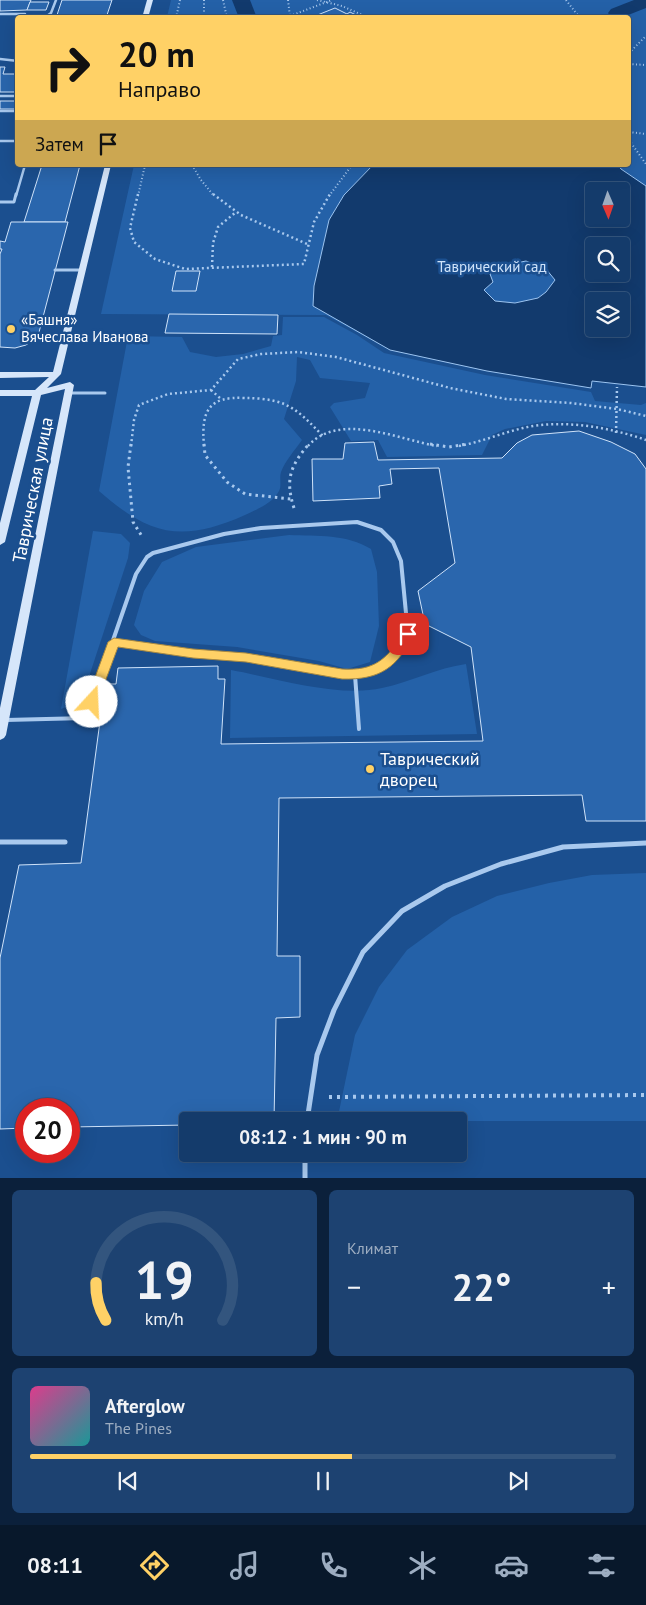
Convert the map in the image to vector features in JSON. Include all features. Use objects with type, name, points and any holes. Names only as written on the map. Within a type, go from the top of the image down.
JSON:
[{"type":"street","points":[[146,15],[150,0]]},
{"type":"street","points":[[57,374],[108,167]]},
{"type":"street","points":[[0,374],[57,374],[70,389]]},
{"type":"street","name":"Таврическая улица","points":[[0,539],[37,393],[57,374]]},
{"type":"street","points":[[0,393],[37,393],[70,389]]},
{"type":"street","name":"Таврическая улица","points":[[0,735],[70,389]]},
{"type":"lane","points":[[48,15],[51,13],[56,0]]},
{"type":"lane","points":[[0,14],[25,14]]},
{"type":"lane","points":[[0,59],[15,61]]},
{"type":"lane","points":[[0,96],[15,96]]},
{"type":"lane","points":[[0,111],[15,111]]},
{"type":"lane","points":[[0,141],[15,141]]},
{"type":"lane","points":[[0,202],[14,202],[24,167]]},
{"type":"lane","points":[[55,270],[83,270]]},
{"type":"lane","points":[[70,389],[105,393]]},
{"type":"lane","points":[[3,720],[86,718],[114,642],[136,574],[147,557],[153,553],[224,534],[300,524],[357,522],[381,530],[393,542],[401,561],[408,634],[399,651],[384,666],[367,673],[355,675],[342,674],[246,658],[114,642]]},
{"type":"lane","points":[[355,675],[359,728]]},
{"type":"lane","points":[[0,842],[65,842]]},
{"type":"lane","points":[[308,1112],[317,1054],[334,1010],[364,952],[402,911],[445,886],[501,864],[562,847],[646,843]]},
{"type":"lane","points":[[305,1162],[305,1178]]},
{"type":"path","points":[[177,15],[180,0]]},
{"type":"path","points":[[204,0],[204,15]]},
{"type":"path","points":[[223,0],[226,15]]},
{"type":"path","points":[[288,0],[290,15]]},
{"type":"path","points":[[316,0],[342,6],[362,15]]},
{"type":"path","points":[[295,15],[332,0]]},
{"type":"path","points":[[566,0],[578,15]]},
{"type":"path","points":[[631,51],[646,36]]},
{"type":"path","points":[[631,64],[646,65]]},
{"type":"path","points":[[631,132],[646,134]]},
{"type":"path","points":[[631,143],[646,164]]},
{"type":"path","points":[[145,167],[130,228],[134,242],[155,259],[185,269],[304,264],[313,222],[336,184],[350,167]]},
{"type":"path","points":[[193,167],[206,187],[236,212],[307,244]]},
{"type":"path","points":[[212,267],[213,243],[218,228],[236,212]]},
{"type":"path","points":[[153,553],[133,522],[128,468],[134,420],[139,406],[168,394],[212,390],[238,359],[261,354],[298,352],[336,357],[450,388],[506,399],[571,403],[617,409],[646,416]]},
{"type":"path","points":[[616,433],[617,387]]},
{"type":"path","points":[[212,390],[221,398]]},
{"type":"path","points":[[291,499],[245,494],[227,482],[205,455],[202,424],[211,406],[221,398],[257,398],[283,404],[306,418],[323,436]]},
{"type":"path","points":[[300,524],[289,491],[290,474],[299,456],[316,438],[345,430],[367,430],[392,434],[424,443],[455,447],[487,440],[525,428],[558,425],[591,428],[646,440]]},
{"type":"path","points":[[310,1097],[646,1095]]},
{"type":"green space","name":"Таврический сад","points":[[171,0],[646,0],[646,387],[592,381],[591,388],[487,371],[390,350],[326,315],[101,314],[134,167],[631,167],[631,15],[167,15]]},
{"type":"green space","points":[[283,317],[324,317],[357,335],[384,353],[485,375],[591,392],[595,401],[641,405],[646,403],[646,435],[585,422],[546,421],[505,429],[492,435],[482,455],[387,457],[378,440],[351,441],[330,407],[334,403],[365,398],[370,383],[320,378],[310,360],[297,357],[296,381],[284,419],[302,440],[280,474],[279,491],[268,503],[223,524],[185,532],[151,526],[134,518],[99,491],[128,336],[182,337],[190,352],[216,357],[243,354],[271,346],[273,336],[282,335]]},
{"type":"green space","points":[[93,531],[121,534],[130,543],[128,558],[81,701],[61,709]]},
{"type":"green space","points":[[289,535],[342,538],[371,549],[377,572],[379,626],[370,662],[347,669],[319,661],[237,647],[155,641],[141,635],[134,625],[144,591],[162,562],[196,547]]},
{"type":"green space","points":[[466,664],[477,734],[230,738],[231,670],[307,686],[346,691],[382,688]]},
{"type":"green space","points":[[646,873],[646,1121],[467,1121],[467,1112],[339,1112],[355,1035],[379,987],[407,950],[452,917],[497,896],[592,875]]},
{"type":"shaded area","points":[[371,167],[620,167],[646,186],[646,387],[592,381],[591,388],[487,371],[390,350],[313,306],[314,286],[329,220],[344,195]],"holes":[[[526,261],[546,269],[555,280],[546,292],[538,298],[515,303],[495,301],[484,290],[493,282],[490,274],[511,264]]]},
{"type":"building","points":[[0,0],[31,0],[27,10],[0,11]]},
{"type":"building","points":[[62,0],[112,0],[107,15],[57,15]]},
{"type":"building","points":[[30,2],[49,2],[46,10],[27,10]]},
{"type":"building","points":[[335,8],[347,14],[350,12],[356,15],[318,15]]},
{"type":"building","points":[[0,67],[5,67],[3,74],[15,74],[15,92],[0,92]]},
{"type":"building","points":[[0,101],[15,101],[15,109],[0,109]]},
{"type":"building","points":[[41,167],[79,167],[65,222],[24,222]]},
{"type":"building","points":[[11,222],[68,222],[38,336],[26,345],[15,348],[0,347],[0,254],[2,249],[0,249],[0,241],[5,242]]},
{"type":"building","points":[[176,271],[200,271],[196,291],[172,291]]},
{"type":"building","points":[[169,314],[278,315],[277,334],[165,333]]},
{"type":"building","name":"Таврический дворец","points":[[579,431],[611,442],[635,454],[646,469],[646,821],[586,821],[582,795],[279,798],[277,956],[300,956],[300,1017],[276,1018],[274,1112],[179,1112],[179,1125],[80,1127],[80,1098],[15,1098],[15,1128],[0,1129],[0,958],[19,865],[81,863],[105,684],[116,684],[118,668],[218,666],[218,679],[225,679],[221,744],[483,741],[471,647],[425,624],[418,591],[455,563],[439,468],[390,469],[392,484],[379,486],[380,498],[313,501],[312,459],[343,459],[345,443],[374,442],[378,460],[502,458],[517,443],[532,435]]},
{"type":"waterway","points":[[241,0],[247,15]]},
{"type":"waterway","points":[[617,13],[640,4],[644,0]]},
{"type":"place","name":"«Башня» Вячеслава Иванова","points":[[11,329]]},
{"type":"place","name":"Таврический дворец","points":[[370,769]]},
{"type":"route","points":[[92,702],[114,642],[246,658],[355,675],[367,673],[384,666],[399,651],[408,634]]}]
